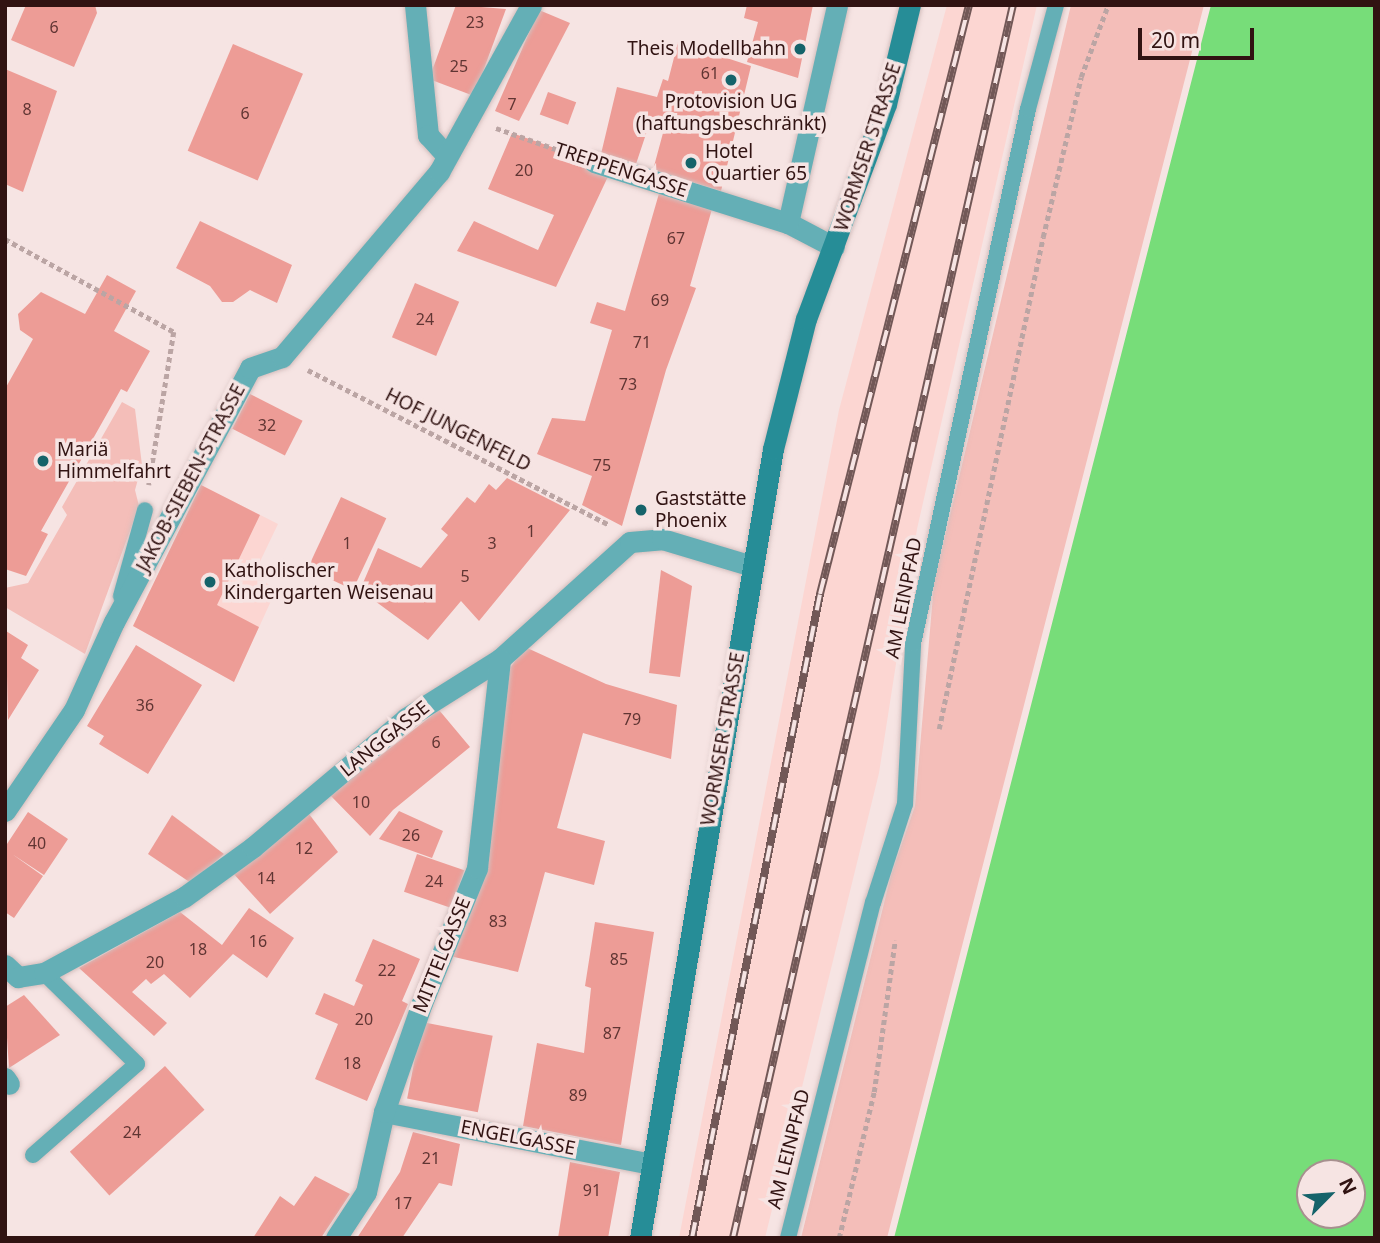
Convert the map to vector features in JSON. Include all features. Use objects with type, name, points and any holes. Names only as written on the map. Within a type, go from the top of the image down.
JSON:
[{"type":"main road","name":"WORMSER STRASSE","points":[[640,1238],[773,449],[803,332],[886,104],[911,5]]},
{"type":"street","points":[[415,5],[426,125],[447,156]]},
{"type":"street","points":[[282,358],[466,131],[531,5]]},
{"type":"street","points":[[788,223],[837,5]]},
{"type":"street","name":"TREPPENGASSE","points":[[594,162],[788,223]]},
{"type":"street","name":"WORMSER STRASSE","points":[[788,223],[834,247]]},
{"type":"street","name":"JAKOB-SIEBEN-STRASSE","points":[[5,811],[74,710],[114,622],[250,368],[282,358]]},
{"type":"street","name":"LANGGASSE","points":[[9,977],[44,973],[70,963],[184,897],[254,847],[407,718],[500,659],[630,542],[662,539],[752,566]]},
{"type":"street","name":"MITTELGASSE","points":[[336,1238],[366,1192],[384,1112],[477,868],[500,659]]},
{"type":"street","name":"ENGELGASSE","points":[[384,1112],[652,1164]]},
{"type":"lane","name":"AM LEINPFAD","points":[[788,1238],[873,903],[905,804],[913,644],[1028,109],[1056,5]]},
{"type":"lane","points":[[114,622],[145,510]]},
{"type":"lane","points":[[33,1155],[137,1064],[44,973]]},
{"type":"path","points":[[937,745],[1044,237],[1081,77],[1108,5]]},
{"type":"path","name":"TREPPENGASSE","points":[[466,131],[484,142],[492,126],[594,162]]},
{"type":"path","points":[[5,239],[174,332],[145,510]]},
{"type":"path","name":"HOF JUNGENFELD","points":[[282,358],[620,530]]},
{"type":"path","points":[[839,1238],[874,1092],[896,933]]},
{"type":"shaded area","points":[[947,5],[1037,5],[917,529],[879,773],[765,1238],[679,1238],[839,410]]},
{"type":"shaded area","points":[[1071,5],[1204,5],[887,1238],[801,1238],[891,875],[915,806],[934,583]]},
{"type":"shaded area","points":[[1211,5],[1375,5],[1375,1238],[894,1238]]},
{"type":"shaded area","points":[[122,402],[135,409],[142,465],[135,490],[139,506],[85,654],[5,607],[5,588],[28,583],[67,515],[62,507]]},
{"type":"shaded area","name":"Katholischer Kindergarten Weisenau","points":[[201,485],[278,524],[254,574],[276,590],[234,682],[133,626]]},
{"type":"building","points":[[26,5],[95,5],[97,13],[74,67],[11,40]]},
{"type":"building","points":[[456,5],[506,9],[474,96],[429,79]]},
{"type":"building","points":[[747,5],[813,5],[798,78],[747,62],[758,22],[744,18]]},
{"type":"building","points":[[539,10],[570,23],[519,121],[495,111]]},
{"type":"building","points":[[678,42],[751,66],[721,191],[653,170],[663,133],[648,128],[636,164],[601,154],[617,87],[657,97],[663,79],[668,81]]},
{"type":"building","points":[[233,44],[303,74],[258,180],[188,151]]},
{"type":"building","points":[[5,69],[57,91],[23,192],[5,184]]},
{"type":"building","points":[[548,92],[576,102],[568,125],[540,115]]},
{"type":"building","points":[[512,133],[612,168],[556,287],[457,251],[474,221],[538,250],[554,215],[488,189]]},
{"type":"building","points":[[660,190],[712,209],[690,286],[696,288],[666,370],[622,526],[582,505],[592,476],[537,454],[552,418],[585,421],[612,330],[590,323],[597,302],[625,311]]},
{"type":"building","points":[[200,221],[292,265],[277,303],[250,290],[233,302],[222,302],[210,286],[176,268]]},
{"type":"building","name":"Mariä Himmelfahrt","points":[[107,275],[136,291],[114,331],[150,351],[127,392],[121,389],[41,531],[48,534],[26,576],[5,569],[5,389],[33,339],[20,330],[18,314],[41,292],[85,314]]},
{"type":"building","points":[[415,283],[459,302],[436,356],[392,337]]},
{"type":"building","points":[[250,394],[303,421],[285,456],[232,429]]},
{"type":"building","points":[[507,478],[570,510],[479,621],[461,601],[428,640],[360,590],[378,548],[421,568],[448,535],[441,529],[467,497],[475,503],[489,484],[496,490]]},
{"type":"building","name":"Katholischer Kindergarten Weisenau","points":[[201,485],[260,515],[217,605],[259,627],[234,682],[133,626]]},
{"type":"building","points":[[341,497],[386,518],[353,590],[308,569]]},
{"type":"building","points":[[661,570],[692,586],[680,677],[649,673]]},
{"type":"building","points":[[6,631],[28,645],[21,658],[39,670],[8,720]]},
{"type":"building","points":[[136,645],[202,685],[148,774],[99,744],[104,736],[87,726]]},
{"type":"building","points":[[525,647],[606,684],[677,705],[671,759],[583,733],[557,828],[605,841],[594,885],[545,872],[518,972],[450,956],[484,863],[495,802],[503,678]]},
{"type":"building","points":[[439,710],[470,747],[393,810],[370,836],[330,795]]},
{"type":"building","points":[[399,811],[443,831],[432,858],[379,839]]},
{"type":"building","points":[[28,812],[68,839],[44,875],[12,854],[43,876],[14,918],[5,912],[5,847]]},
{"type":"building","points":[[309,814],[338,852],[270,914],[232,872]]},
{"type":"building","points":[[172,815],[224,854],[191,883],[148,854]]},
{"type":"building","points":[[417,854],[464,870],[451,908],[404,892]]},
{"type":"building","points":[[249,908],[294,938],[267,978],[233,954],[190,998],[164,974],[151,984],[146,979],[132,992],[167,1023],[154,1036],[79,968],[180,912],[222,945]]},
{"type":"building","points":[[595,922],[654,932],[621,1145],[523,1126],[537,1043],[584,1053],[591,988],[585,986]]},
{"type":"building","points":[[373,939],[420,959],[402,1001],[408,1004],[367,1101],[315,1079],[338,1024],[315,1014],[324,993],[354,1006],[363,985],[355,981]]},
{"type":"building","points":[[24,995],[60,1035],[9,1068],[5,1007]]},
{"type":"building","points":[[422,1022],[493,1036],[478,1112],[407,1099]]},
{"type":"building","points":[[165,1066],[204,1110],[109,1195],[70,1152]]},
{"type":"building","points":[[413,1132],[460,1144],[452,1186],[439,1183],[402,1238],[357,1238],[400,1172]]},
{"type":"building","points":[[570,1162],[620,1172],[608,1238],[558,1238]]},
{"type":"building","points":[[315,1176],[350,1194],[321,1238],[253,1238],[280,1196],[294,1206]]},
{"type":"railway","points":[[692,1238],[820,594],[969,5]]},
{"type":"railway","points":[[733,1238],[1013,5]]},
{"type":"place","name":"Theis Modellbahn","points":[[800,49]]},
{"type":"place","name":"Protovision UG (haftungsbeschränkt)","points":[[731,80]]},
{"type":"place","name":"Hotel Quartier 65","points":[[691,163]]},
{"type":"place","name":"Mariä Himmelfahrt","points":[[43,461]]},
{"type":"place","name":"Gaststätte Phoenix","points":[[641,510]]},
{"type":"place","name":"Katholischer Kindergarten Weisenau","points":[[210,582]]}]
